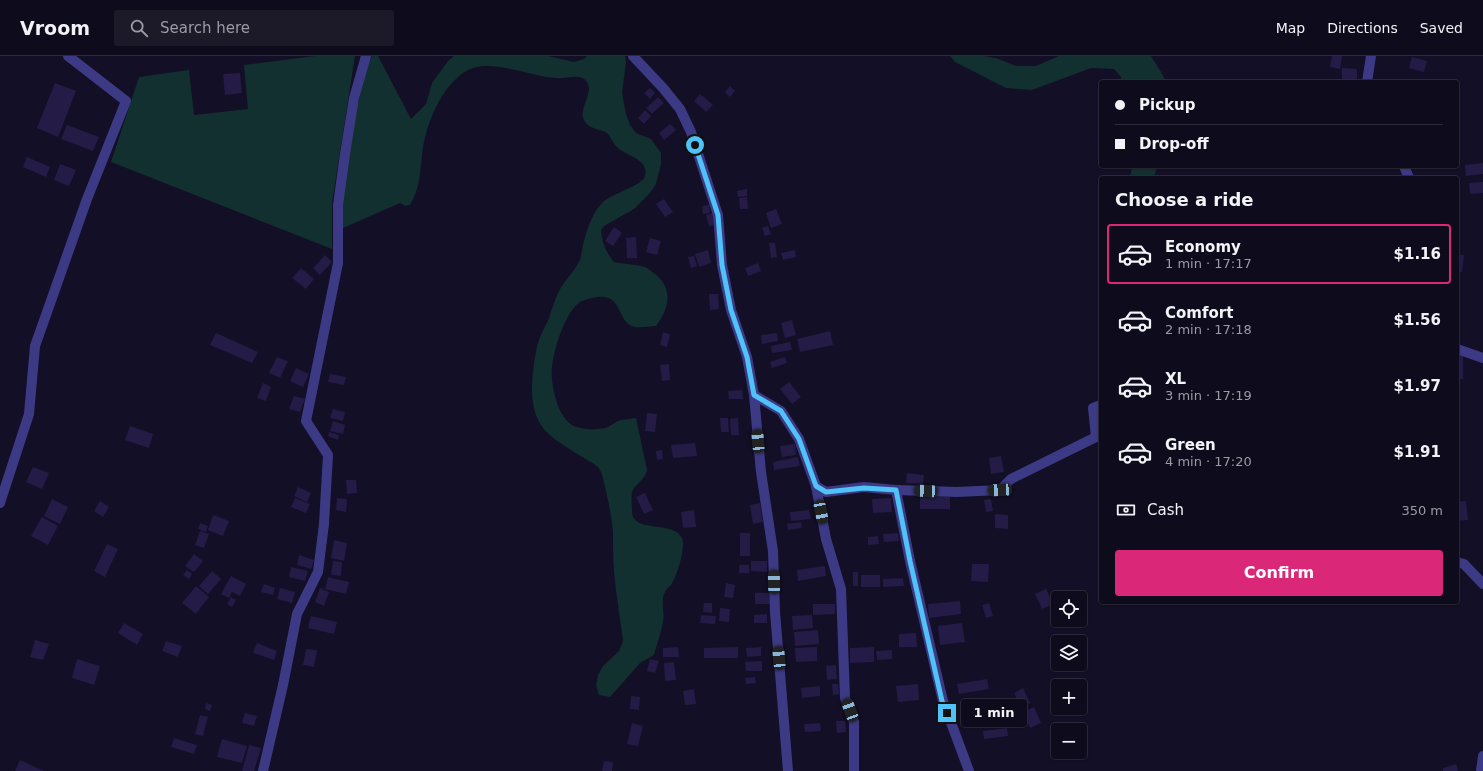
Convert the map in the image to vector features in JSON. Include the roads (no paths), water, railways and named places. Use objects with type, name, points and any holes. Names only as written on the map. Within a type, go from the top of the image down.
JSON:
[{"type":"street","points":[[0,503],[29,414],[35,346],[85,206],[126,101],[68,56]]},
{"type":"street","points":[[263,771],[283,685],[297,614],[318,572],[324,524],[328,455],[306,421],[338,263],[338,205],[343,168],[354,98],[366,56]]},
{"type":"street","points":[[633,56],[663,88],[680,109],[691,132],[718,215],[722,265],[731,310],[747,357],[754,395],[761,472],[773,551],[775,612],[788,771]]},
{"type":"street","points":[[1367,80],[1371,56]]},
{"type":"street","points":[[1459,350],[1483,358]]},
{"type":"street","points":[[754,395],[781,411],[799,439],[816,486],[826,539],[841,589],[845,698],[854,722],[854,771]]},
{"type":"street","points":[[816,486],[826,492],[864,488],[957,492],[1000,490],[1012,479],[1096,437],[1093,408],[1099,406]]},
{"type":"street","points":[[896,490],[910,561],[942,701],[969,771]]},
{"type":"street","points":[[1459,563],[1464,564],[1483,584]]},
{"type":"street","points":[[1481,771],[1483,756]]}]
